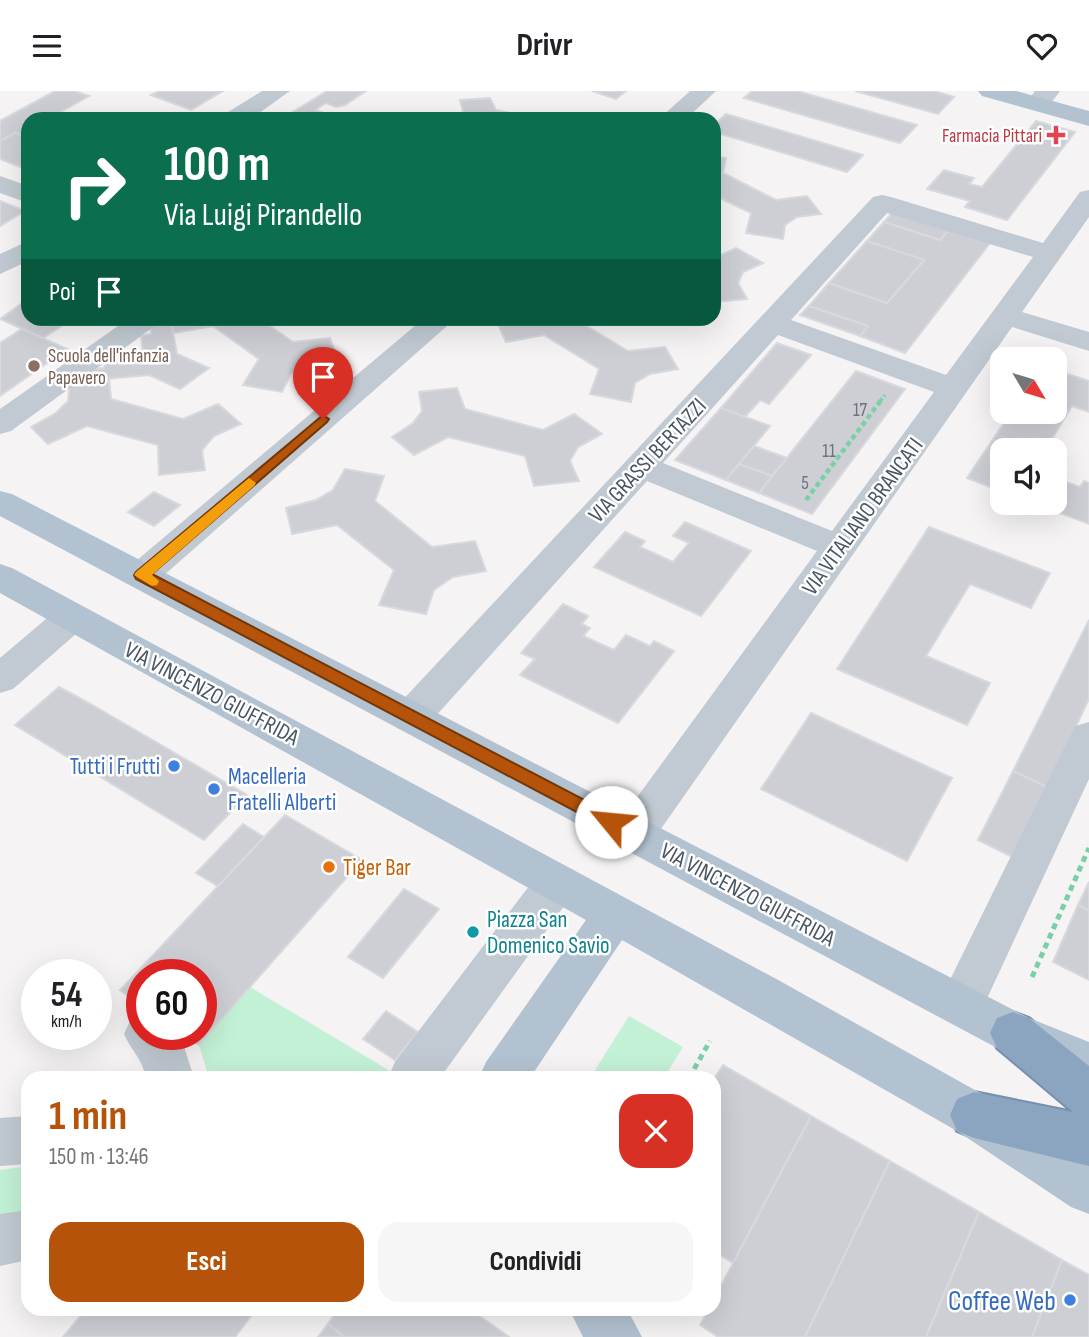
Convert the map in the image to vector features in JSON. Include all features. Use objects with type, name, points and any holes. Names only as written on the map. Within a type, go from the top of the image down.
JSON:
[{"type":"highway","points":[[986,1018],[1089,1095]]},
{"type":"highway","points":[[974,1115],[1089,1142]]},
{"type":"main road","points":[[990,91],[1043,97],[1089,119]]},
{"type":"main road","name":"VIA VINCENZO GIUFFRIDA","points":[[0,502],[986,1018],[1089,1065]]},
{"type":"main road","name":"VIA VINCENZO GIUFFRIDA","points":[[0,577],[615,914],[974,1115],[1089,1189]]},
{"type":"main road","points":[[508,1071],[615,914]]},
{"type":"main road","points":[[600,1316],[615,1337]]},
{"type":"street","points":[[245,112],[278,91]]},
{"type":"street","points":[[679,112],[704,91]]},
{"type":"street","points":[[0,184],[21,192]]},
{"type":"street","name":"VIA VITALIANO BRANCATI","points":[[635,834],[1089,198]]},
{"type":"street","name":"VIA GRASSI BERTAZZI","points":[[411,717],[882,203],[1049,253]]},
{"type":"street","points":[[0,266],[21,253]]},
{"type":"street","points":[[1005,316],[1089,342]]},
{"type":"street","points":[[772,323],[953,388]]},
{"type":"street","points":[[0,424],[136,326]]},
{"type":"street","points":[[142,575],[432,326]]},
{"type":"street","points":[[641,466],[840,547]]},
{"type":"street","points":[[0,679],[72,618]]},
{"type":"street","points":[[986,1018],[1089,737]]},
{"type":"street","points":[[986,1018],[1089,791]]},
{"type":"street","points":[[417,1071],[557,882]]},
{"type":"street","points":[[163,1050],[168,1071]]},
{"type":"street","points":[[0,1142],[21,1140]]},
{"type":"street","points":[[0,1240],[21,1236]]},
{"type":"path","points":[[799,509],[893,384]]},
{"type":"path","points":[[1032,977],[1089,848]]},
{"type":"path","points":[[693,1071],[710,1041]]},
{"type":"green space","points":[[250,987],[390,1071],[207,1071],[201,1050],[217,1050],[217,1025]]},
{"type":"green space","points":[[629,1016],[683,1047],[668,1071],[594,1071]]},
{"type":"green space","points":[[21,1167],[21,1216],[0,1219],[0,1170]]},
{"type":"building","points":[[55,91],[74,91],[89,96],[60,112],[21,112],[21,135],[15,133],[0,141],[0,121]]},
{"type":"building","points":[[159,91],[223,91],[191,110],[151,95]]},
{"type":"building","points":[[327,91],[366,91],[345,105],[336,107],[326,103],[315,110],[321,112],[293,112]]},
{"type":"building","points":[[592,91],[626,91],[616,99]]},
{"type":"building","points":[[752,91],[797,91],[917,125],[900,143],[744,98]]},
{"type":"building","points":[[855,91],[934,91],[954,97],[938,114]]},
{"type":"building","points":[[490,98],[496,110],[506,112],[462,112],[460,100]]},
{"type":"building","points":[[726,114],[863,155],[847,172],[721,134],[721,119]]},
{"type":"building","points":[[1036,121],[1075,132],[1007,220],[965,207],[970,201],[927,189],[944,170],[974,178],[969,184],[982,187]]},
{"type":"building","points":[[15,133],[21,135],[21,167],[0,159],[0,141]]},
{"type":"building","points":[[721,158],[726,158],[723,173],[776,200],[807,196],[821,214],[797,217],[785,225],[783,239],[746,233],[751,213],[721,198]]},
{"type":"building","points":[[0,201],[21,209],[21,213],[0,226]]},
{"type":"building","points":[[893,212],[949,230],[940,240],[884,222]]},
{"type":"building","points":[[884,222],[940,240],[949,230],[990,243],[905,353],[860,336],[868,326],[809,306],[829,283],[887,303],[924,260],[867,241]]},
{"type":"building","points":[[867,241],[924,260],[887,303],[829,283]]},
{"type":"building","points":[[736,248],[763,263],[743,272],[738,283],[747,299],[721,301],[721,255]]},
{"type":"building","points":[[21,304],[21,326],[61,326],[43,338],[0,319]]},
{"type":"building","points":[[809,306],[868,326],[860,336],[800,315]]},
{"type":"building","points":[[151,326],[172,326],[177,354],[209,368],[180,389],[149,375],[85,381],[86,370],[104,368],[107,360],[134,359],[143,353],[141,336],[151,334]]},
{"type":"building","points":[[172,326],[213,326],[173,333]]},
{"type":"building","points":[[213,326],[270,326],[293,342],[330,338],[338,360],[309,365],[291,374],[282,392],[243,385],[259,359]]},
{"type":"building","points":[[499,326],[587,326],[628,351],[665,347],[678,369],[650,374],[635,383],[631,402],[590,394],[599,369],[544,335],[506,342]]},
{"type":"building","points":[[22,329],[67,349],[0,396],[0,343]]},
{"type":"building","points":[[777,343],[811,355],[769,404],[760,400],[745,417],[721,408]]},
{"type":"building","points":[[856,371],[905,389],[812,514],[759,493]]},
{"type":"building","points":[[1068,374],[1089,381],[1089,412],[1072,406],[1068,413]]},
{"type":"building","points":[[109,378],[111,399],[183,419],[218,404],[241,424],[214,436],[202,450],[205,470],[159,475],[158,445],[87,426],[48,444],[31,427],[56,413],[68,401],[70,383]]},
{"type":"building","points":[[457,388],[465,409],[543,430],[574,414],[602,434],[578,447],[570,461],[579,481],[534,486],[525,456],[448,437],[414,455],[392,437],[413,423],[422,411],[419,392]]},
{"type":"building","points":[[721,408],[770,426],[726,480],[675,460]]},
{"type":"building","points":[[1003,424],[1061,424],[1052,438],[994,438]]},
{"type":"building","points":[[990,444],[990,487],[967,478]]},
{"type":"building","points":[[754,446],[787,458],[772,476],[739,464]]},
{"type":"building","points":[[739,464],[772,476],[759,493],[726,480]]},
{"type":"building","points":[[345,469],[384,476],[375,501],[432,547],[475,541],[486,571],[453,577],[434,590],[426,614],[379,605],[394,570],[337,525],[292,534],[286,508],[316,500],[333,490]]},
{"type":"building","points":[[1084,481],[1089,483],[1089,524],[1065,515],[1067,482],[1080,487]]},
{"type":"building","points":[[154,492],[180,505],[154,526],[128,512]]},
{"type":"building","points":[[685,522],[751,551],[701,616],[594,567],[625,532],[645,541],[640,547],[673,562],[689,543],[673,536]]},
{"type":"building","points":[[929,527],[1050,573],[1031,608],[970,584],[926,656],[990,683],[967,725],[837,669]]},
{"type":"building","points":[[563,604],[588,616],[582,624],[590,628],[583,636],[614,650],[626,635],[650,646],[654,641],[674,651],[618,723],[520,675],[535,659],[521,653]]},
{"type":"building","points":[[1089,620],[1089,699],[1047,787],[1013,771]]},
{"type":"building","points":[[59,687],[247,795],[204,840],[15,725]]},
{"type":"building","points":[[811,713],[952,778],[907,861],[761,789]]},
{"type":"building","points":[[1013,771],[1047,787],[1014,858],[978,840]]},
{"type":"building","points":[[285,815],[362,860],[217,1025],[217,959],[149,959]]},
{"type":"building","points":[[243,824],[264,837],[218,886],[196,873]]},
{"type":"building","points":[[1089,882],[1089,911],[1078,905]]},
{"type":"building","points":[[404,889],[439,909],[383,978],[348,957]]},
{"type":"building","points":[[1078,905],[1089,911],[1089,980],[1053,962]]},
{"type":"building","points":[[126,984],[126,994],[120,990]]},
{"type":"building","points":[[386,1011],[418,1032],[395,1060],[363,1039]]},
{"type":"building","points":[[723,1065],[811,1116],[733,1263],[721,1255],[719,1071]]},
{"type":"building","points":[[811,1116],[890,1161],[805,1337],[718,1337],[700,1325],[705,1316],[721,1316],[721,1286]]},
{"type":"building","points":[[890,1161],[979,1212],[926,1337],[805,1337]]},
{"type":"building","points":[[979,1212],[1062,1260],[1032,1337],[926,1337]]},
{"type":"building","points":[[1062,1260],[1089,1275],[1089,1337],[1032,1337]]},
{"type":"building","points":[[80,1316],[251,1316],[235,1337],[63,1337]]},
{"type":"building","points":[[333,1316],[480,1316],[509,1337],[344,1337],[328,1324]]},
{"type":"building","points":[[328,1324],[344,1337],[318,1337]]},
{"type":"slow traffic","points":[[152,581],[142,575],[249,483]]},
{"type":"place","name":"Farmacia Pittari","points":[[1056,135]]},
{"type":"place","name":"Scuola dell'infanzia Papavero","points":[[34,366]]},
{"type":"place","name":"Tutti i Frutti","points":[[174,766]]},
{"type":"place","name":"Macelleria Fratelli Alberti","points":[[214,789]]},
{"type":"place","name":"Tiger Bar","points":[[329,867]]},
{"type":"place","name":"Piazza San Domenico Savio","points":[[473,932]]},
{"type":"place","name":"Coffee Web","points":[[1070,1300]]},
{"type":"route","points":[[323,419],[142,575],[611,822]]}]
